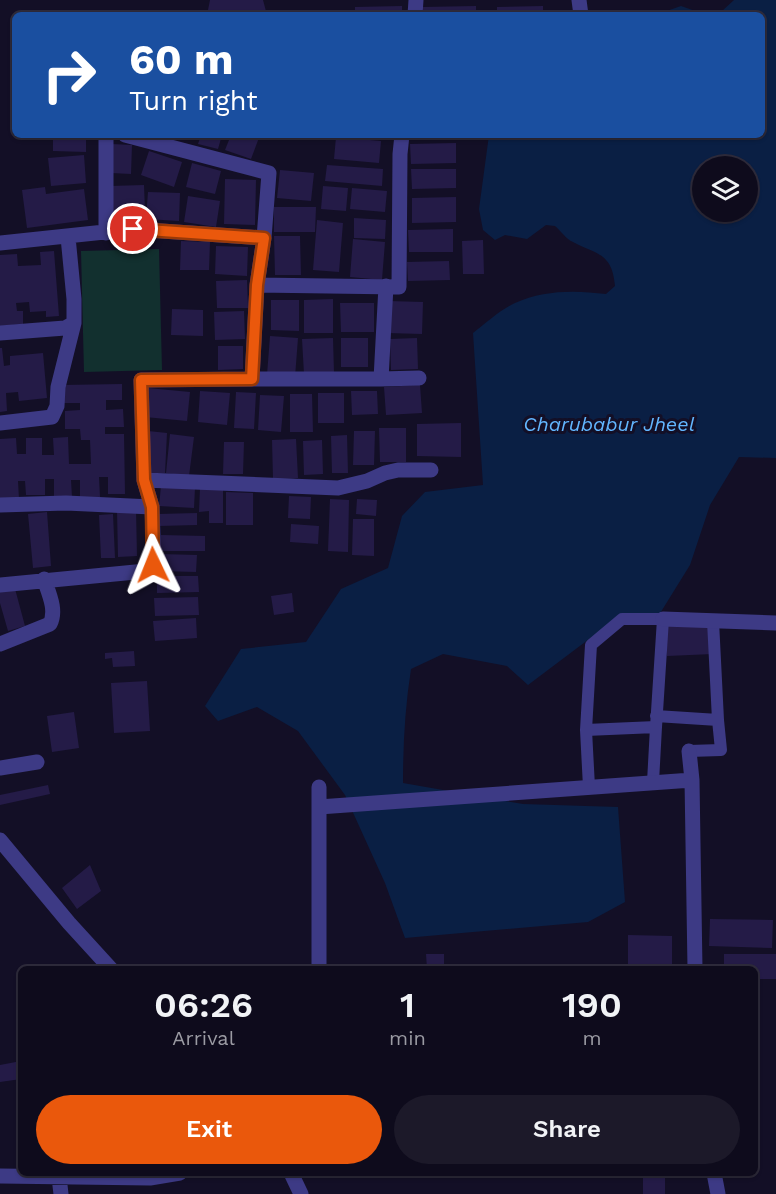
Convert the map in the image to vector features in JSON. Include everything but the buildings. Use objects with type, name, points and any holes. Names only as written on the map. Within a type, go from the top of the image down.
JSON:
[{"type":"street","points":[[106,138],[106,233]]},
{"type":"street","points":[[136,138],[269,173],[264,238],[257,285],[252,379]]},
{"type":"street","points":[[257,285],[399,287],[402,138]]},
{"type":"street","points":[[0,243],[133,229],[264,238]]},
{"type":"street","points":[[0,423],[52,417],[57,406],[58,387],[74,323],[68,237]]},
{"type":"street","points":[[381,379],[386,286]]},
{"type":"street","points":[[0,333],[65,328],[74,323]]},
{"type":"street","points":[[0,585],[146,571],[153,565],[152,507],[144,480],[141,380],[418,378]]},
{"type":"street","points":[[144,480],[338,488],[398,470],[431,470]]},
{"type":"street","points":[[0,505],[66,503],[152,507]]},
{"type":"street","points":[[0,644],[50,624],[53,618],[53,608],[44,579]]},
{"type":"street","points":[[663,619],[776,623]]},
{"type":"street","points":[[689,751],[692,780],[695,966]]},
{"type":"street","points":[[0,768],[36,762]]},
{"type":"street","points":[[319,807],[692,780]]},
{"type":"street","points":[[319,787],[319,966]]},
{"type":"street","points":[[0,840],[108,966]]},
{"type":"street","points":[[0,1176],[150,1178],[162,1176]]},
{"type":"street","points":[[59,1176],[61,1194]]},
{"type":"street","points":[[296,1176],[301,1194]]},
{"type":"street","points":[[715,1176],[718,1194]]},
{"type":"lane","points":[[589,788],[586,730],[591,645],[622,619],[663,619],[653,783]]},
{"type":"lane","points":[[689,751],[721,750],[713,621]]},
{"type":"lane","points":[[586,730],[656,721],[718,720]]},
{"type":"green space","points":[[159,249],[162,370],[84,372],[81,251]]},
{"type":"water","name":"Charubabur Jheel","points":[[734,0],[776,0],[776,458],[739,457],[710,505],[690,565],[659,615],[621,615],[528,685],[507,666],[443,654],[411,669],[404,740],[403,783],[523,804],[618,807],[625,902],[588,922],[405,938],[385,883],[345,795],[298,731],[257,707],[218,721],[205,706],[241,649],[306,642],[341,589],[388,568],[402,516],[425,492],[483,485],[473,333],[504,309],[526,299],[559,292],[606,294],[615,286],[611,267],[602,256],[570,241],[555,226],[546,225],[527,239],[505,235],[495,240],[483,230],[479,209],[489,138],[765,138],[765,12],[716,12],[722,11]]},
{"type":"water","name":"Charubabur Jheel","points":[[681,6],[698,12],[664,12]]},
{"type":"route","points":[[133,229],[264,238],[257,285],[252,379],[141,380],[144,480],[152,507],[153,565]]}]
